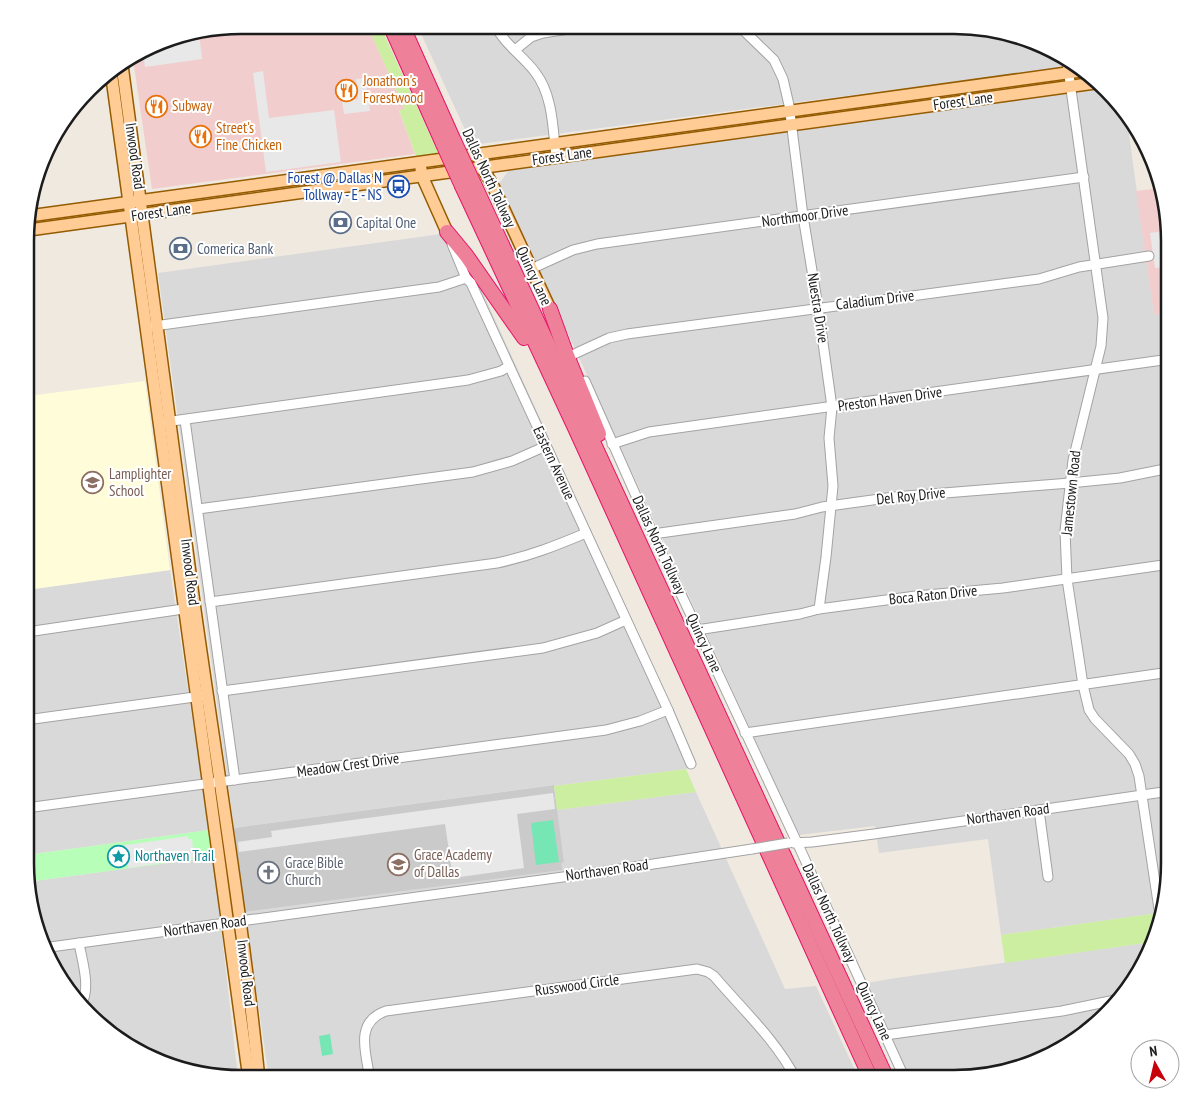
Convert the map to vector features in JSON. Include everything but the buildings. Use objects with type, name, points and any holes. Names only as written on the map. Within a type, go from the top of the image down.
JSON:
[{"type":"highway","name":"Dallas North Tollway","points":[[394,34],[449,143],[552,381],[866,1070]]},
{"type":"highway","name":"Dallas North Tollway","points":[[406,34],[449,143]]},
{"type":"highway","name":"Dallas North Tollway","points":[[468,185],[609,476],[883,1070]]},
{"type":"highway","points":[[447,232],[466,255],[552,381]]},
{"type":"highway","points":[[550,309],[605,450],[609,476]]},
{"type":"main road","name":"Inwood Road","points":[[122,72],[129,203],[152,327],[234,922],[258,1070]]},
{"type":"main road","name":"Forest Lane","points":[[36,215],[1073,72]]},
{"type":"main road","name":"Inwood Road","points":[[113,79],[141,201],[152,327]]},
{"type":"main road","name":"Forest Lane","points":[[34,229],[1089,84]]},
{"type":"main road","points":[[945,90],[947,103]]},
{"type":"main road","points":[[712,122],[714,135]]},
{"type":"main road","points":[[636,133],[638,146]]},
{"type":"main road","name":"Quincy Lane","points":[[476,155],[494,188],[550,309]]},
{"type":"main road","name":"Eastern Avenue","points":[[420,162],[422,176],[447,232]]},
{"type":"main road","points":[[494,188],[493,179],[497,172],[508,164]]},
{"type":"main road","points":[[267,183],[269,197]]},
{"type":"main road","points":[[203,206],[206,202],[225,195],[237,187]]},
{"type":"main road","name":"Inwood Road","points":[[234,922],[248,1070]]},
{"type":"street","points":[[501,34],[534,70],[547,93],[556,157]]},
{"type":"street","points":[[515,50],[531,37],[539,34]]},
{"type":"street","name":"Nuestra Drive","points":[[748,34],[765,50],[777,65],[784,79],[832,407],[829,438],[833,486],[832,506],[819,609]]},
{"type":"street","name":"Jamestown Road","points":[[1075,73],[1071,86],[1103,318],[1101,346],[1075,452],[1070,483],[1065,531],[1067,580],[1083,685],[1089,710],[1095,719],[1122,746],[1135,764],[1142,795],[1158,899]]},
{"type":"street","name":"Northmoor Drive","points":[[531,269],[573,250],[597,244],[1084,177]]},
{"type":"street","name":"Eastern Avenue","points":[[447,232],[466,278],[471,283],[668,710],[691,764]]},
{"type":"street","name":"Caladium Drive","points":[[572,354],[609,338],[627,334],[1039,279],[1079,267],[1149,256]]},
{"type":"street","points":[[152,327],[439,287],[466,278]]},
{"type":"street","name":"Quincy Lane","points":[[550,309],[745,732],[793,843],[901,1070]]},
{"type":"street","name":"Preston Haven Drive","points":[[612,444],[649,432],[1161,361]]},
{"type":"street","points":[[166,422],[468,380],[501,371],[509,366]]},
{"type":"street","points":[[185,420],[235,780]]},
{"type":"street","points":[[198,509],[473,472],[512,461],[546,446]]},
{"type":"street","name":"Del Roy Drive","points":[[653,534],[795,514],[822,507],[902,496],[1120,478],[1161,470]]},
{"type":"street","points":[[210,602],[497,563],[526,557],[586,533]]},
{"type":"street","name":"Boca Raton Drive","points":[[697,630],[800,614],[819,609],[916,596],[1067,580],[1161,565]]},
{"type":"street","points":[[34,631],[190,608]]},
{"type":"street","points":[[222,691],[544,648],[597,633],[626,620]]},
{"type":"street","points":[[745,732],[1161,673]]},
{"type":"street","points":[[34,719],[202,696]]},
{"type":"street","name":"Meadow Crest Drive","points":[[34,807],[606,730],[640,721],[668,710]]},
{"type":"street","name":"Northaven Road","points":[[52,947],[1161,792]]},
{"type":"street","points":[[1039,810],[1048,877]]},
{"type":"street","points":[[78,943],[86,986],[84,998]]},
{"type":"street","name":"Russwood Circle","points":[[369,1070],[364,1040],[365,1030],[371,1020],[386,1011],[697,969],[714,976],[770,1039],[792,1070]]},
{"type":"street","points":[[885,1035],[1062,1011],[1109,1001]]},
{"type":"shaded area","points":[[227,34],[371,34],[405,109],[399,111],[415,154],[152,189],[134,64],[149,55],[174,45]]},
{"type":"shaded area","points":[[421,34],[968,34],[1021,45],[1046,55],[1066,67],[472,145]]},
{"type":"shaded area","points":[[200,38],[202,59],[145,67],[144,58],[149,55],[174,45]]},
{"type":"shaded area","points":[[263,71],[269,118],[334,110],[341,162],[266,172],[253,73]]},
{"type":"shaded area","points":[[365,78],[370,111],[344,114],[342,102],[358,99],[356,79]]},
{"type":"shaded area","points":[[1095,89],[1110,104],[1128,130],[1154,314],[1161,313],[1161,877],[1155,913],[1001,935],[988,839],[879,853],[875,826],[799,835],[499,184],[508,171]]},
{"type":"shaded area","points":[[1154,189],[1157,201],[1161,227],[1161,313],[1154,314],[1136,191]]},
{"type":"shaded area","points":[[1161,231],[1161,268],[1155,268],[1150,233]]},
{"type":"shaded area","points":[[441,234],[478,282],[697,764],[686,769],[234,828],[158,273]]},
{"type":"shaded area","name":"Lamplighter School","points":[[145,381],[170,570],[34,589],[34,395]]},
{"type":"shaded area","points":[[170,570],[209,830],[34,854],[34,589]]},
{"type":"shaded area","name":"Grace Bible Church","points":[[554,785],[564,862],[561,863],[562,870],[245,912],[234,828]]},
{"type":"shaded area","points":[[696,792],[785,989],[816,986],[855,1070],[268,1070],[245,912],[561,870],[561,862],[564,862],[557,810]]},
{"type":"shaded area","points":[[553,793],[555,809],[517,814],[524,868],[453,878],[445,824],[239,852],[238,842],[272,837],[271,831]]},
{"type":"shaded area","points":[[188,836],[188,839],[192,839],[194,858],[128,868],[128,863],[122,864],[120,846]]},
{"type":"shaded area","points":[[213,857],[237,1070],[187,1063],[149,1049],[126,1035],[94,1010],[69,978],[55,955],[41,917],[35,881]]},
{"type":"shaded area","points":[[1145,943],[1133,967],[1110,1000],[1091,1019],[1069,1035],[1046,1049],[1021,1059],[968,1070],[907,1070],[867,983]]},
{"type":"green space","points":[[371,34],[384,34],[438,153],[416,156],[399,110],[405,109]]},
{"type":"green space","points":[[686,769],[696,792],[557,810],[554,786]]},
{"type":"green space","points":[[553,820],[559,862],[536,865],[531,823]]},
{"type":"green space","name":"Northaven Trail","points":[[209,830],[212,857],[35,881],[34,854]]},
{"type":"green space","points":[[1155,913],[1145,943],[1005,963],[1001,935]]},
{"type":"green space","points":[[330,1034],[333,1054],[322,1056],[319,1036]]},
{"type":"place","name":"Jonathon's Forestwood","points":[[347,90]]},
{"type":"place","name":"Subway","points":[[156,106]]},
{"type":"place","name":"Street's Fine Chicken","points":[[200,137]]},
{"type":"place","name":"Forest @ Dallas N Tollway - E - NS","points":[[398,187]]},
{"type":"place","name":"Capital One","points":[[340,223]]},
{"type":"place","name":"Comerica Bank","points":[[181,249]]},
{"type":"place","name":"Lamplighter School","points":[[93,483]]},
{"type":"place","name":"Northaven Trail","points":[[119,856]]},
{"type":"place","name":"Grace Academy of Dallas","points":[[398,864]]},
{"type":"place","name":"Grace Bible Church","points":[[269,872]]}]
